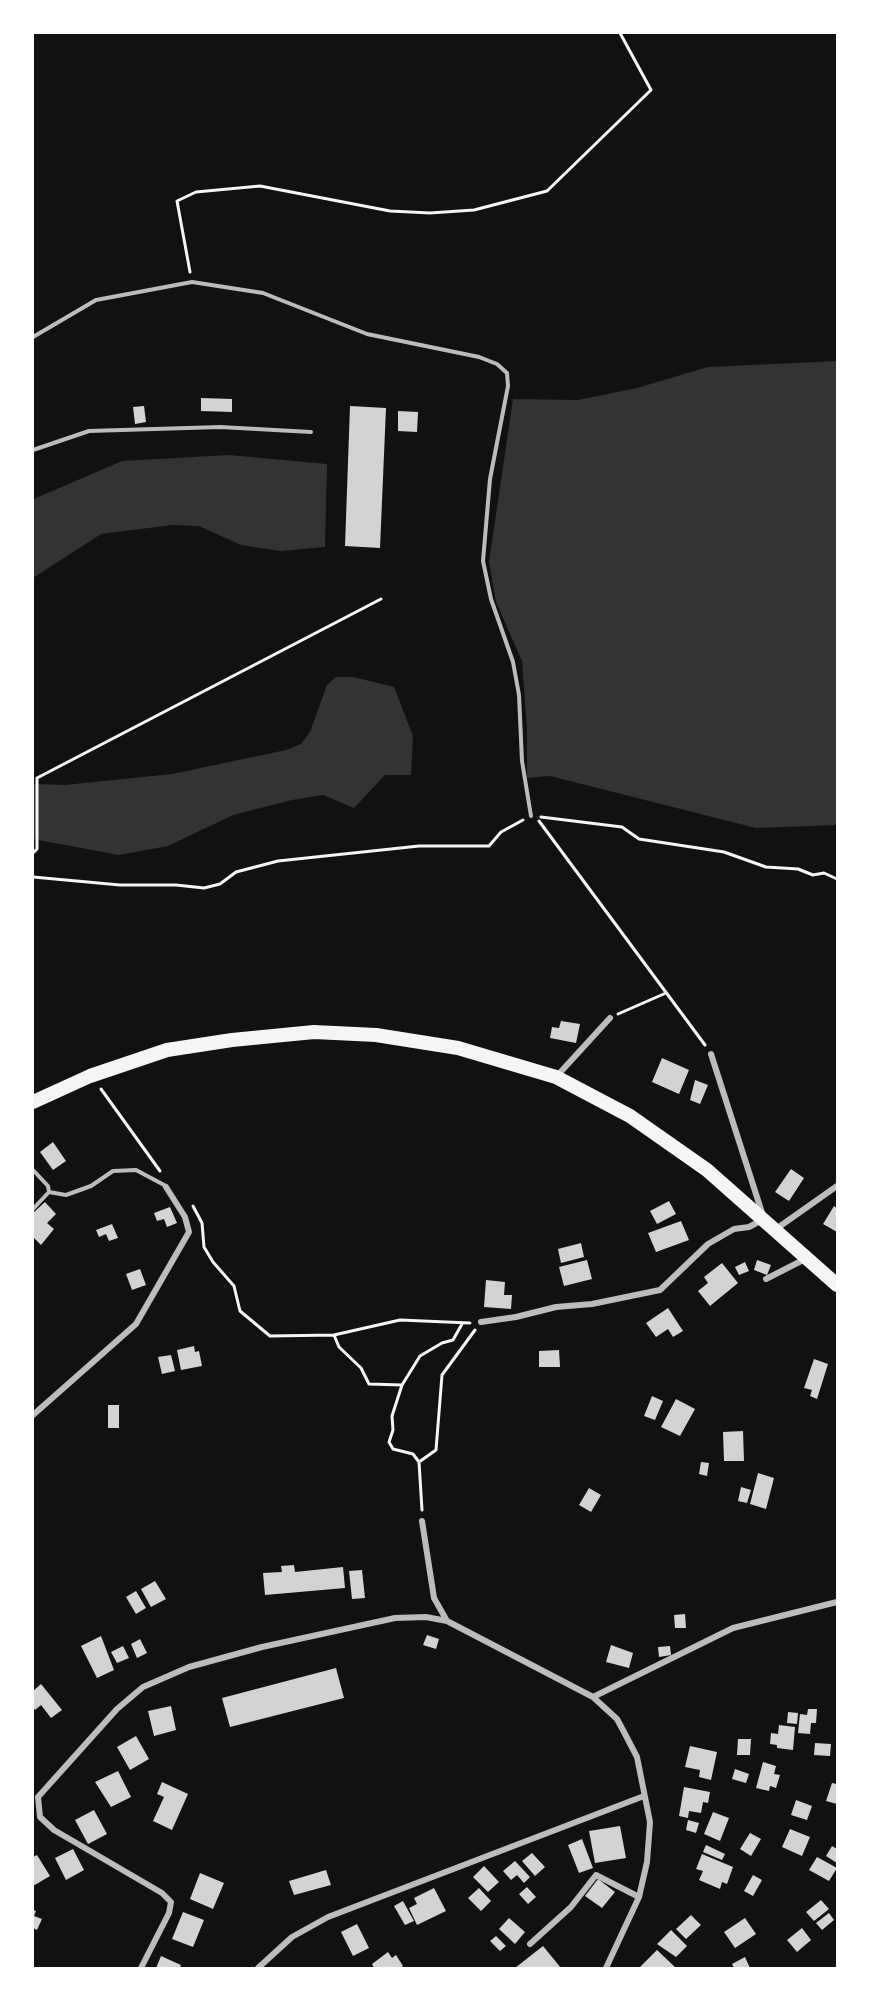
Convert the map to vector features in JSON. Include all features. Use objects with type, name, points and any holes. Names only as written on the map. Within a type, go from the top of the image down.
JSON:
[{"type":"highway","points":[[33,1102],[90,1076],[167,1050],[232,1040],[314,1032],[376,1035],[458,1048],[556,1077],[639,1123],[707,1170],[837,1285]]},
{"type":"street","points":[[556,1077],[610,1018]]},
{"type":"street","points":[[481,1322],[516,1317],[556,1307],[592,1304],[660,1290],[708,1244],[734,1229],[749,1227],[764,1219],[711,1054]]},
{"type":"street","points":[[776,1230],[837,1186]]},
{"type":"street","points":[[33,1415],[136,1324],[189,1232],[185,1216],[166,1187]]},
{"type":"street","points":[[766,1279],[807,1258]]},
{"type":"street","points":[[422,1521],[434,1598],[447,1621]]},
{"type":"street","points":[[593,1697],[733,1628],[837,1602]]},
{"type":"street","points":[[141,1968],[169,1913],[171,1902],[162,1893],[54,1830],[40,1817],[36,1799],[117,1709],[143,1687],[189,1667],[262,1647],[395,1618],[426,1617],[447,1621],[593,1697],[617,1719],[633,1748],[637,1757],[650,1822],[647,1862],[639,1897],[606,1968]]},
{"type":"street","points":[[258,1968],[292,1937],[357,1904],[644,1796]]},
{"type":"street","points":[[530,1944],[571,1907],[596,1875],[639,1897]]},
{"type":"lane","points":[[33,337],[96,300],[192,282],[263,293],[368,334],[479,357],[497,364],[507,373],[508,386],[490,479],[483,561],[491,599],[513,662],[519,695],[522,761],[531,816]]},
{"type":"lane","points":[[33,450],[89,431],[220,427],[311,432]]},
{"type":"lane","points":[[33,1170],[48,1186],[50,1192]]},
{"type":"lane","points":[[50,1192],[66,1195],[91,1186],[113,1171],[136,1170],[166,1187]]},
{"type":"lane","points":[[33,1209],[50,1192]]},
{"type":"path","points":[[192,282],[177,201],[196,192],[260,186],[390,211],[430,213],[474,210],[547,191],[651,90],[620,33]]},
{"type":"path","points":[[33,853],[37,849],[37,778],[381,599]]},
{"type":"path","points":[[33,875],[120,885],[176,885],[204,888],[220,884],[236,872],[278,861],[419,846],[489,846],[501,832],[531,816]]},
{"type":"path","points":[[711,1054],[537,817],[622,827],[639,839],[724,852],[766,867],[798,869],[813,875],[824,873],[837,879]]},
{"type":"path","points":[[610,1018],[666,993]]},
{"type":"path","points":[[270,1336],[334,1335],[400,1320],[462,1324],[481,1322]]},
{"type":"path","points":[[419,1462],[436,1450],[442,1375],[481,1322]]},
{"type":"path","points":[[422,1521],[419,1462],[413,1454],[393,1449],[389,1442],[393,1430],[392,1416],[402,1386],[420,1356],[442,1343],[453,1340],[462,1324]]},
{"type":"path","points":[[334,1335],[339,1347],[361,1368],[369,1384],[402,1386]]},
{"type":"shaded area","points":[[837,361],[837,825],[756,828],[550,776],[527,778],[527,730],[522,661],[496,602],[489,562],[513,399],[578,400],[637,388],[708,367]]},
{"type":"shaded area","points":[[229,455],[327,464],[325,547],[280,551],[241,545],[199,526],[172,525],[101,534],[33,578],[33,500],[36,498],[122,461]]},
{"type":"shaded area","points":[[336,677],[353,677],[394,687],[413,736],[411,775],[385,775],[354,808],[323,795],[292,800],[233,815],[168,846],[119,855],[33,839],[33,784],[65,785],[172,774],[286,750],[301,744],[310,732],[327,685]]},
{"type":"building","points":[[201,398],[232,399],[232,412],[201,411]]},
{"type":"building","points":[[144,406],[146,422],[135,424],[133,407]]},
{"type":"building","points":[[350,406],[386,408],[380,548],[345,546]]},
{"type":"building","points":[[398,411],[418,412],[417,432],[398,431]]},
{"type":"building","points":[[561,1021],[580,1024],[576,1043],[550,1038],[552,1027],[559,1028]]},
{"type":"building","points":[[662,1058],[689,1070],[679,1094],[652,1082]]},
{"type":"building","points":[[695,1080],[708,1085],[700,1104],[690,1100]]},
{"type":"building","points":[[53,1142],[66,1161],[53,1170],[40,1152]]},
{"type":"building","points":[[791,1169],[804,1178],[789,1201],[775,1192]]},
{"type":"building","points":[[669,1201],[676,1214],[657,1224],[650,1211]]},
{"type":"building","points":[[45,1202],[56,1214],[47,1223],[54,1229],[41,1245],[33,1237],[33,1213]]},
{"type":"building","points":[[834,1206],[837,1208],[837,1232],[823,1224]]},
{"type":"building","points":[[170,1207],[177,1223],[167,1227],[164,1219],[157,1221],[154,1213]]},
{"type":"building","points":[[681,1221],[689,1240],[656,1252],[648,1233]]},
{"type":"building","points":[[112,1224],[118,1238],[109,1241],[106,1234],[99,1237],[96,1230]]},
{"type":"building","points":[[581,1243],[584,1257],[561,1263],[558,1249]]},
{"type":"building","points":[[587,1260],[592,1279],[564,1286],[559,1267]]},
{"type":"building","points":[[757,1260],[771,1265],[767,1275],[754,1270]]},
{"type":"building","points":[[745,1262],[749,1271],[739,1275],[735,1267]]},
{"type":"building","points":[[722,1263],[738,1283],[710,1306],[698,1291],[708,1283],[704,1277]]},
{"type":"building","points":[[140,1269],[146,1285],[132,1290],[126,1274]]},
{"type":"building","points":[[486,1280],[505,1282],[504,1295],[512,1295],[511,1309],[484,1307]]},
{"type":"building","points":[[668,1308],[683,1331],[673,1337],[668,1329],[656,1337],[646,1323]]},
{"type":"building","points":[[194,1346],[195,1352],[199,1351],[202,1366],[181,1370],[177,1350]]},
{"type":"building","points":[[559,1350],[560,1367],[539,1367],[539,1351]]},
{"type":"building","points":[[171,1355],[175,1371],[162,1374],[158,1357]]},
{"type":"building","points":[[814,1359],[828,1364],[817,1399],[810,1396],[812,1390],[804,1388]]},
{"type":"building","points":[[652,1396],[663,1401],[655,1420],[644,1416]]},
{"type":"building","points":[[676,1399],[695,1409],[680,1436],[661,1427]]},
{"type":"building","points":[[108,1405],[119,1405],[119,1428],[108,1428]]},
{"type":"building","points":[[743,1431],[744,1461],[724,1461],[723,1432]]},
{"type":"building","points":[[701,1462],[709,1463],[707,1476],[699,1474]]},
{"type":"building","points":[[758,1473],[774,1478],[766,1509],[750,1504]]},
{"type":"building","points":[[741,1487],[751,1490],[747,1503],[738,1501]]},
{"type":"building","points":[[589,1488],[601,1495],[591,1512],[579,1505]]},
{"type":"building","points":[[294,1565],[295,1572],[343,1567],[345,1588],[265,1595],[263,1573],[282,1572],[281,1566]]},
{"type":"building","points":[[362,1570],[365,1598],[352,1599],[349,1571]]},
{"type":"building","points":[[155,1581],[166,1599],[151,1607],[141,1589]]},
{"type":"building","points":[[136,1591],[146,1608],[136,1614],[126,1597]]},
{"type":"building","points":[[685,1614],[686,1628],[675,1628],[674,1615]]},
{"type":"building","points":[[427,1635],[439,1639],[436,1649],[423,1645]]},
{"type":"building","points":[[101,1636],[114,1670],[97,1678],[81,1646]]},
{"type":"building","points":[[140,1639],[147,1653],[137,1658],[131,1644]]},
{"type":"building","points":[[611,1645],[633,1653],[629,1668],[606,1662]]},
{"type":"building","points":[[123,1646],[129,1658],[117,1663],[111,1652]]},
{"type":"building","points":[[670,1646],[671,1655],[659,1657],[658,1647]]},
{"type":"building","points":[[336,1668],[344,1698],[230,1727],[222,1698]]},
{"type":"building","points":[[41,1684],[62,1710],[51,1718],[41,1705],[35,1710],[33,1707],[33,1691]]},
{"type":"building","points":[[171,1706],[176,1730],[154,1736],[148,1711]]},
{"type":"building","points":[[808,1709],[817,1709],[816,1723],[811,1723],[810,1734],[798,1733],[800,1714],[807,1715]]},
{"type":"building","points":[[788,1712],[798,1713],[797,1724],[787,1723]]},
{"type":"building","points":[[779,1725],[795,1727],[793,1750],[777,1748],[777,1745],[770,1744],[771,1733],[778,1734]]},
{"type":"building","points":[[136,1736],[149,1759],[130,1770],[117,1747]]},
{"type":"building","points":[[738,1739],[751,1739],[750,1755],[737,1755]]},
{"type":"building","points":[[815,1743],[831,1744],[830,1756],[814,1755]]},
{"type":"building","points":[[690,1746],[717,1752],[711,1780],[699,1777],[700,1770],[685,1767]]},
{"type":"building","points":[[763,1762],[776,1766],[774,1774],[780,1775],[776,1788],[770,1786],[769,1791],[756,1788]]},
{"type":"building","points":[[735,1769],[749,1774],[746,1783],[732,1779]]},
{"type":"building","points":[[118,1771],[131,1797],[111,1807],[95,1782]]},
{"type":"building","points":[[162,1782],[188,1794],[172,1830],[153,1821],[164,1797],[157,1794]]},
{"type":"building","points":[[832,1783],[837,1784],[837,1804],[826,1801]]},
{"type":"building","points":[[684,1787],[710,1792],[708,1803],[703,1802],[701,1813],[689,1811],[688,1818],[679,1816]]},
{"type":"building","points":[[796,1800],[812,1806],[807,1820],[791,1815]]},
{"type":"building","points":[[94,1810],[107,1834],[88,1844],[75,1820]]},
{"type":"building","points":[[713,1812],[729,1818],[720,1841],[704,1834]]},
{"type":"building","points":[[688,1820],[699,1823],[696,1833],[686,1830]]},
{"type":"building","points":[[620,1826],[626,1858],[595,1863],[589,1831]]},
{"type":"building","points":[[790,1829],[810,1837],[802,1856],[782,1847]]},
{"type":"building","points":[[750,1833],[761,1839],[751,1856],[740,1849]]},
{"type":"building","points":[[582,1839],[593,1868],[579,1873],[568,1845]]},
{"type":"building","points":[[706,1845],[725,1854],[722,1860],[703,1852]]},
{"type":"building","points":[[832,1846],[837,1849],[837,1863],[826,1856]]},
{"type":"building","points":[[73,1849],[84,1870],[66,1880],[55,1858]]},
{"type":"building","points":[[532,1853],[545,1867],[535,1876],[522,1861]]},
{"type":"building","points":[[702,1854],[733,1867],[727,1884],[722,1882],[720,1889],[699,1880],[703,1871],[696,1869]]},
{"type":"building","points":[[37,1855],[50,1876],[33,1886],[33,1857]]},
{"type":"building","points":[[817,1857],[837,1868],[829,1881],[809,1870]]},
{"type":"building","points":[[515,1861],[530,1877],[524,1883],[517,1875],[511,1880],[503,1871]]},
{"type":"building","points":[[484,1866],[499,1882],[488,1892],[473,1877]]},
{"type":"building","points":[[326,1870],[331,1885],[294,1895],[289,1881]]},
{"type":"building","points":[[200,1873],[224,1883],[213,1909],[190,1899]]},
{"type":"building","points":[[753,1875],[762,1880],[753,1896],[744,1891]]},
{"type":"building","points":[[598,1879],[615,1892],[602,1908],[585,1896]]},
{"type":"building","points":[[527,1887],[536,1897],[528,1904],[519,1894]]},
{"type":"building","points":[[434,1888],[446,1911],[417,1925],[409,1908],[417,1904],[414,1898]]},
{"type":"building","points":[[479,1888],[491,1901],[481,1911],[468,1898]]},
{"type":"building","points":[[821,1900],[829,1909],[814,1921],[806,1912]]},
{"type":"building","points":[[403,1901],[414,1921],[405,1925],[394,1906]]},
{"type":"building","points":[[33,1910],[36,1911],[34,1916],[42,1919],[37,1930],[33,1928]]},
{"type":"building","points":[[183,1912],[204,1920],[193,1947],[172,1939]]},
{"type":"building","points":[[829,1913],[834,1920],[822,1930],[816,1923]]},
{"type":"building","points":[[691,1915],[701,1925],[686,1939],[676,1929]]},
{"type":"building","points":[[509,1918],[525,1932],[515,1944],[499,1929]]},
{"type":"building","points":[[745,1918],[756,1934],[735,1948],[724,1932]]},
{"type":"building","points":[[357,1924],[369,1948],[353,1956],[341,1932]]},
{"type":"building","points":[[802,1928],[811,1940],[797,1952],[787,1940]]},
{"type":"building","points":[[671,1930],[687,1946],[676,1957],[657,1944]]},
{"type":"building","points":[[496,1936],[506,1946],[500,1951],[490,1941]]},
{"type":"building","points":[[543,1946],[561,1968],[515,1968]]},
{"type":"building","points":[[657,1950],[676,1968],[639,1968]]},
{"type":"building","points":[[388,1952],[392,1958],[396,1955],[403,1966],[374,1968],[372,1964]]},
{"type":"building","points":[[161,1956],[181,1965],[180,1968],[156,1968]]},
{"type":"building","points":[[745,1957],[750,1968],[734,1968],[732,1964]]}]
